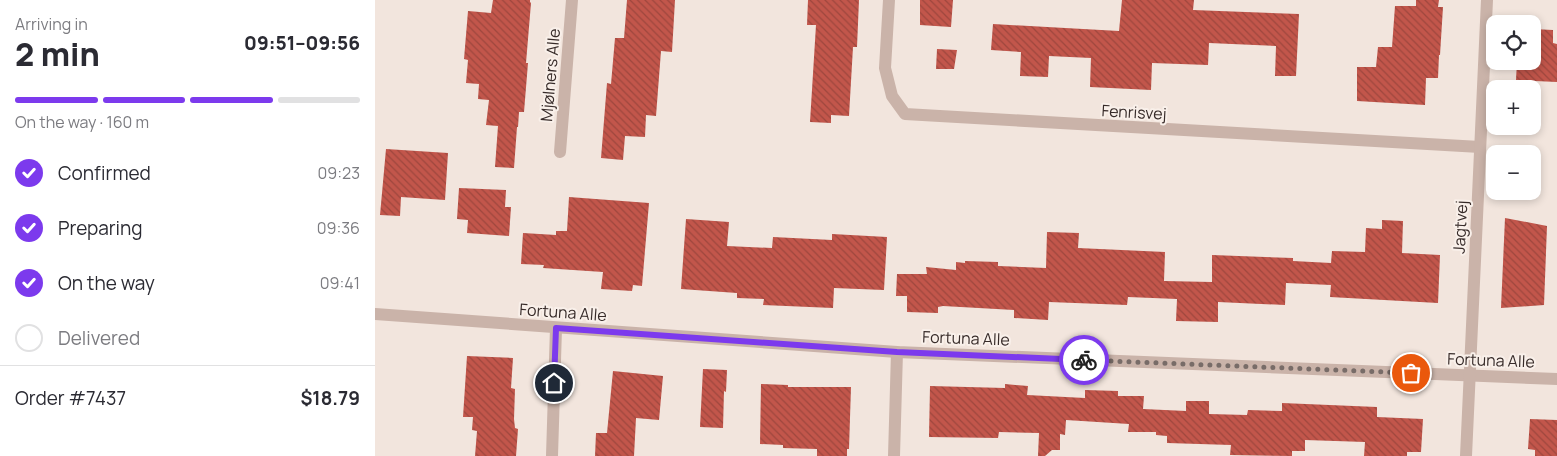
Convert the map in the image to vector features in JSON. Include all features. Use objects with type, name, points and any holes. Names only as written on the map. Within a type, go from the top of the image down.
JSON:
[{"type":"street","name":"Mjølners Alle","points":[[560,152],[572,0]]},
{"type":"street","name":"Fenrisvej","points":[[889,0],[885,68],[892,96],[905,114],[1480,147]]},
{"type":"street","name":"Jagtvej","points":[[1466,456],[1487,0]]},
{"type":"street","name":"Fortuna Alle","points":[[375,314],[897,352],[1557,379]]},
{"type":"street","points":[[552,456],[556,328]]},
{"type":"street","points":[[894,456],[897,352]]},
{"type":"building","points":[[493,0],[530,0],[531,3],[524,112],[519,112],[514,168],[495,167],[498,126],[486,125],[489,100],[478,99],[479,84],[466,83],[468,60],[464,59],[468,11],[491,13]]},
{"type":"building","points":[[627,0],[675,0],[672,52],[661,51],[656,116],[646,115],[645,137],[625,136],[623,160],[601,158],[607,83],[611,84],[615,38],[624,38]]},
{"type":"building","points":[[808,0],[859,0],[857,47],[853,47],[849,116],[831,115],[831,123],[810,122],[816,25],[807,25]]},
{"type":"building","points":[[920,0],[953,0],[951,27],[920,25]]},
{"type":"building","points":[[1122,0],[1194,0],[1193,10],[1299,14],[1296,76],[1275,76],[1276,46],[1209,43],[1208,65],[1152,63],[1151,90],[1090,87],[1091,58],[1049,56],[1048,77],[1020,76],[1021,52],[991,50],[993,24],[1119,31]]},
{"type":"building","points":[[1416,0],[1439,0],[1438,7],[1443,7],[1438,78],[1426,78],[1425,105],[1357,101],[1357,67],[1376,67],[1378,47],[1392,47],[1395,6],[1416,6]]},
{"type":"building","points":[[1541,29],[1553,30],[1553,43],[1557,44],[1557,82],[1516,80],[1517,70],[1541,70]]},
{"type":"building","points":[[937,49],[957,50],[954,69],[936,69]]},
{"type":"building","points":[[386,149],[448,153],[445,200],[401,197],[400,216],[380,215]]},
{"type":"building","points":[[459,188],[506,190],[505,207],[511,207],[509,236],[467,233],[468,220],[457,219]]},
{"type":"building","points":[[569,197],[649,203],[642,286],[633,285],[632,291],[601,289],[603,272],[543,268],[544,265],[521,264],[523,233],[556,235],[556,231],[567,231]]},
{"type":"building","points":[[1505,218],[1547,226],[1544,305],[1501,308]]},
{"type":"building","points":[[686,219],[729,222],[727,246],[772,248],[773,237],[832,240],[832,234],[887,237],[884,290],[834,288],[833,308],[763,305],[764,299],[737,298],[737,293],[681,289]]},
{"type":"building","points":[[1382,220],[1403,221],[1402,253],[1440,255],[1438,303],[1330,297],[1331,285],[1286,283],[1285,305],[1218,302],[1218,322],[1176,321],[1177,299],[1128,297],[1127,305],[1049,302],[1048,320],[1014,318],[1014,310],[943,306],[938,307],[938,313],[907,312],[907,296],[896,296],[897,274],[927,274],[926,267],[956,270],[956,262],[965,263],[965,261],[998,262],[998,266],[1046,268],[1047,232],[1079,233],[1078,248],[1165,252],[1164,281],[1212,282],[1212,255],[1293,258],[1293,261],[1331,263],[1332,251],[1365,252],[1366,228],[1382,229]]},
{"type":"building","points":[[467,356],[513,358],[511,388],[515,389],[514,419],[515,428],[518,429],[516,456],[475,456],[477,431],[472,430],[473,417],[463,417]]},
{"type":"building","points":[[703,369],[727,370],[726,392],[724,391],[723,428],[700,427]]},
{"type":"building","points":[[613,371],[663,376],[659,420],[636,418],[634,456],[595,456],[596,433],[607,433]]},
{"type":"building","points":[[761,384],[788,385],[788,387],[851,387],[849,449],[847,449],[847,456],[817,456],[817,449],[783,448],[783,445],[760,444]]},
{"type":"building","points":[[1005,384],[1028,386],[1027,395],[1085,398],[1085,390],[1118,391],[1118,396],[1144,396],[1143,409],[1186,411],[1186,401],[1209,401],[1209,414],[1247,415],[1248,410],[1282,411],[1282,403],[1377,407],[1377,417],[1423,419],[1421,452],[1407,452],[1407,456],[1364,456],[1365,442],[1305,440],[1305,451],[1292,451],[1292,456],[1230,455],[1231,445],[1167,443],[1167,436],[1156,435],[1156,432],[1128,432],[1129,424],[1066,420],[1065,435],[1060,434],[1060,450],[1052,450],[1045,456],[1038,456],[1039,433],[999,432],[998,438],[929,437],[930,386],[1005,388]]},
{"type":"building","points":[[1530,419],[1557,420],[1557,456],[1535,456],[1535,450],[1528,449]]},
{"type":"way so far","points":[[1084,360],[1411,373]]},
{"type":"route","points":[[554,383],[556,328],[897,352],[1084,360]]}]
